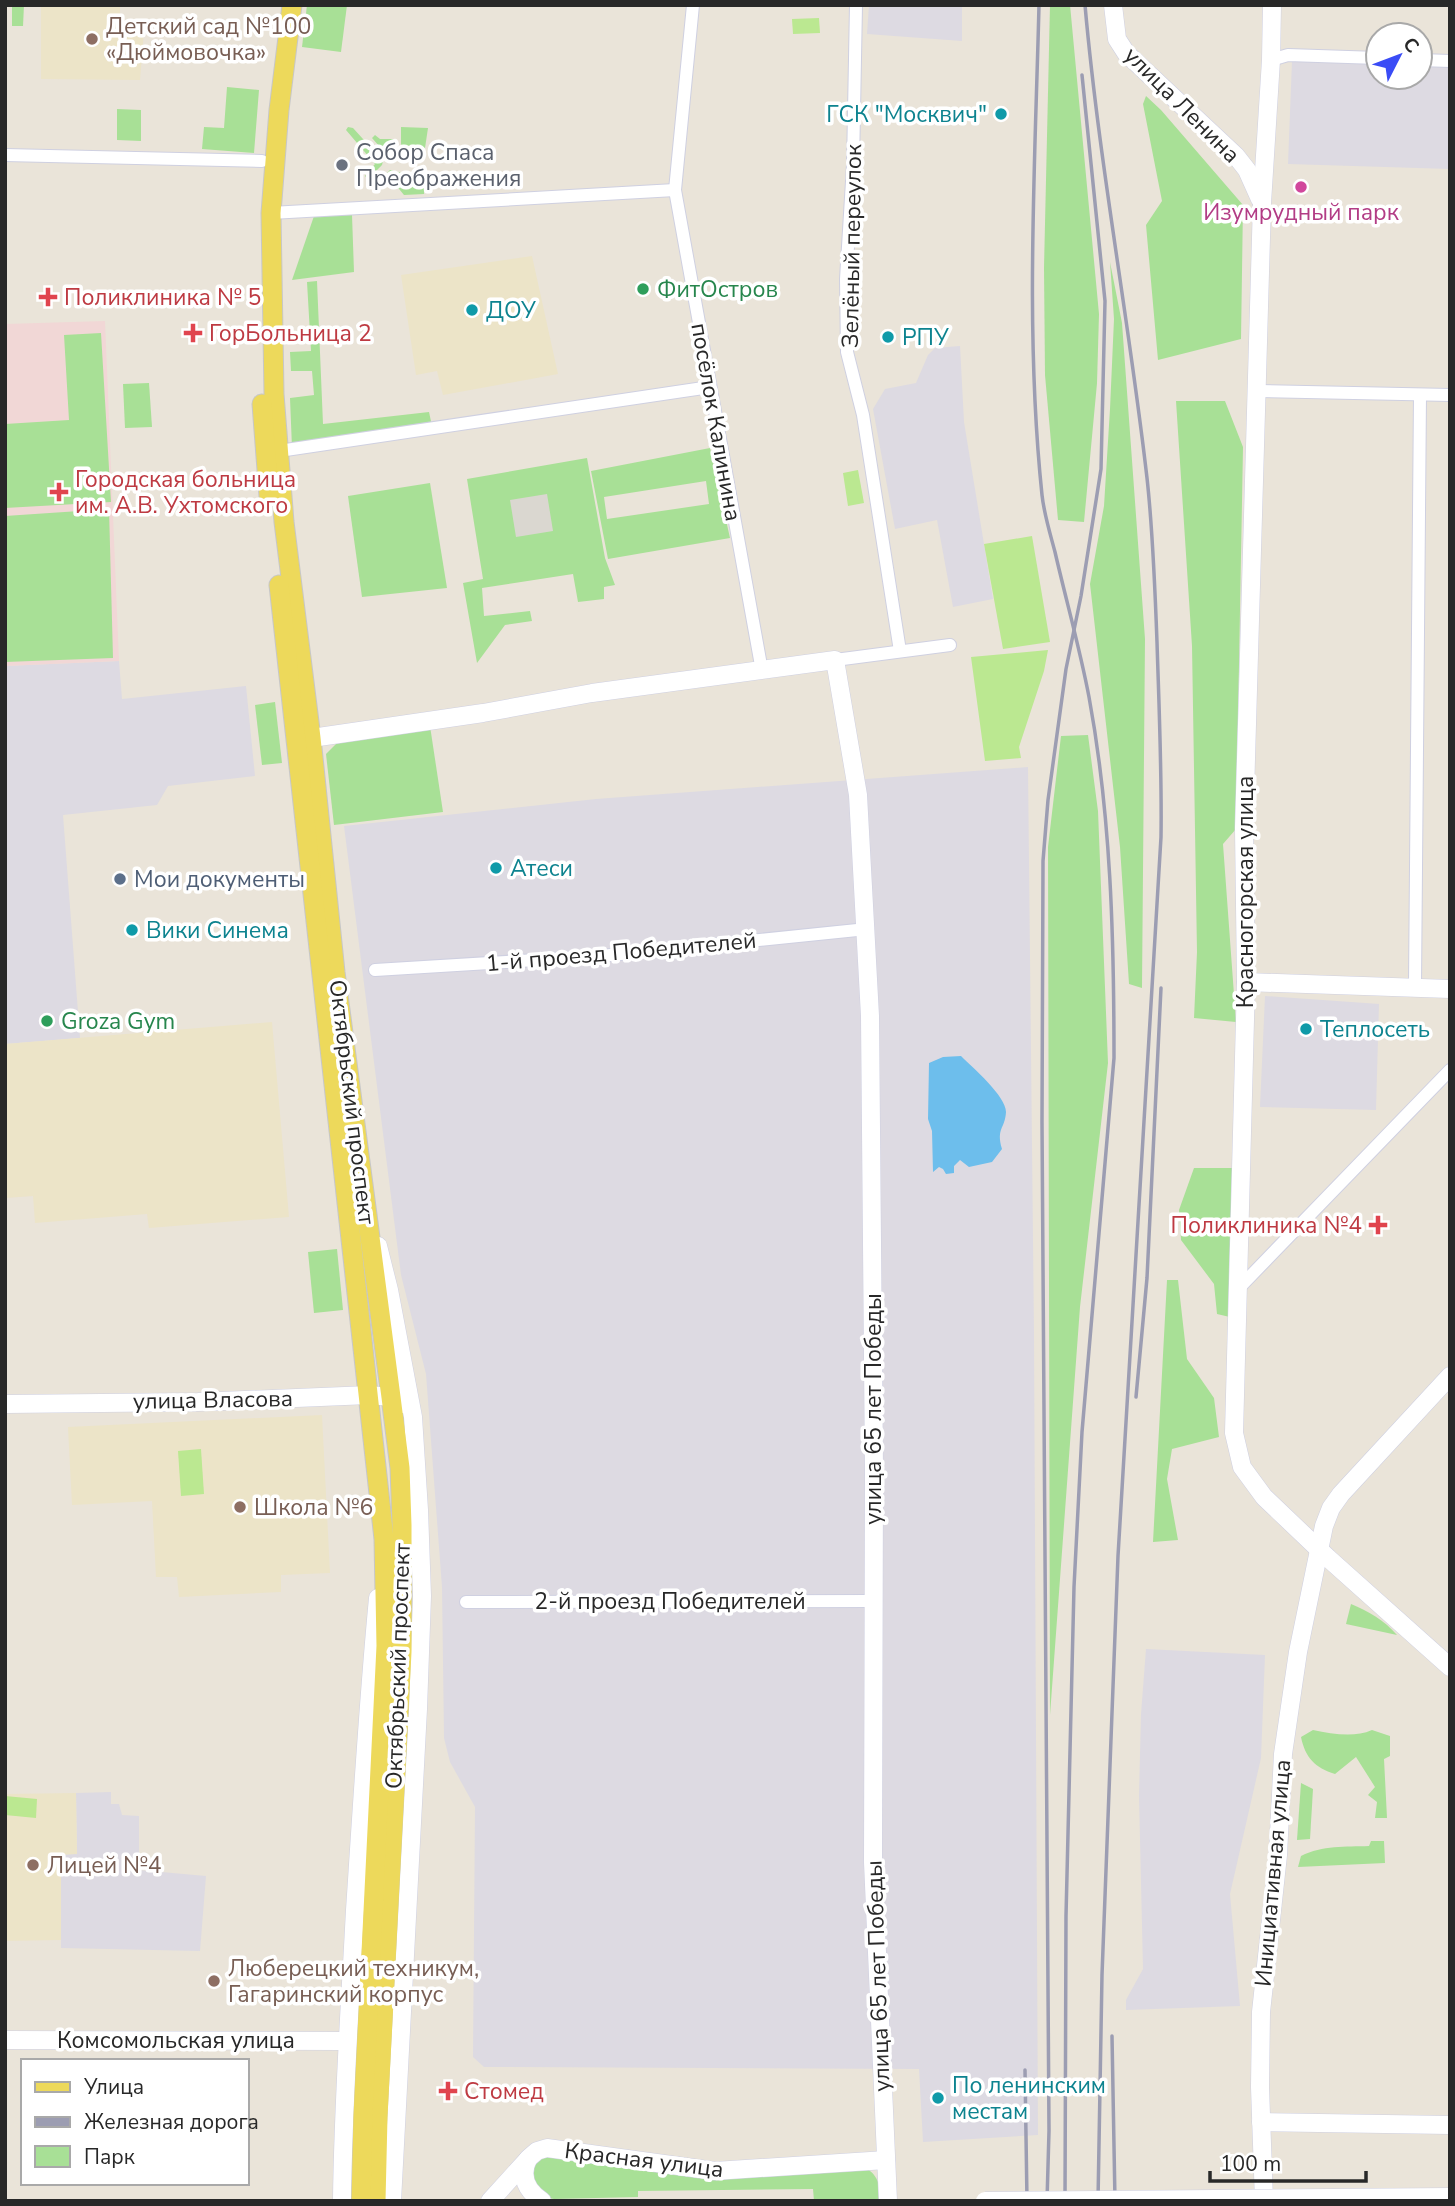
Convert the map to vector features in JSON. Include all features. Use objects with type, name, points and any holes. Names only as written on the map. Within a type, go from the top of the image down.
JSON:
[{"type":"main road","name":"Октябрьский проспект","points":[[279,5],[262,161],[258,234],[258,308],[265,452],[400,1468],[404,1596],[370,2117],[361,2201]]},
{"type":"main road","name":"Октябрьский проспект","points":[[292,5],[279,110],[271,213],[271,307],[284,522],[384,1539],[386,1646],[370,2117],[388,2200]]},
{"type":"street","name":"посёлок Калинина","points":[[693,5],[675,190],[762,671]]},
{"type":"street","name":"Зелёный переулок","points":[[856,5],[853,165],[846,279],[848,352],[863,415],[900,651]]},
{"type":"street","name":"улица Ленина","points":[[1113,5],[1117,39],[1126,53],[1236,156],[1247,170],[1262,203]]},
{"type":"street","name":"Красногорская улица","points":[[1272,5],[1272,60],[1262,203],[1256,391],[1244,842],[1246,982],[1234,1433],[1242,1467],[1264,1497],[1450,1667]]},
{"type":"street","points":[[1272,60],[1288,55],[1364,58]]},
{"type":"street","points":[[1236,156],[1252,161],[1265,151]]},
{"type":"street","points":[[5,155],[262,161]]},
{"type":"street","points":[[271,213],[675,190]]},
{"type":"street","points":[[279,451],[710,387]]},
{"type":"street","points":[[1256,391],[1450,396]]},
{"type":"street","points":[[1415,986],[1420,395]]},
{"type":"street","points":[[304,739],[483,713],[592,693],[950,645]]},
{"type":"street","name":"улица 65 лет Победы","points":[[835,660],[858,795],[870,1016],[873,1862],[888,2201]]},
{"type":"street","name":"1-й проезд Победителей","points":[[375,970],[601,956],[867,929]]},
{"type":"street","points":[[1246,982],[1450,989]]},
{"type":"street","points":[[1237,1290],[1450,1070]]},
{"type":"street","points":[[360,1169],[389,1290],[412,1417],[422,1596],[388,2200]]},
{"type":"street","name":"Инициативная улица","points":[[1264,2201],[1261,2012],[1278,1854],[1283,1754],[1296,1664],[1324,1525],[1341,1494],[1450,1376]]},
{"type":"street","name":"улица Власова","points":[[5,1404],[198,1402],[369,1395],[391,1397]]},
{"type":"street","points":[[391,1397],[404,1406],[412,1417]]},
{"type":"street","points":[[342,2201],[346,2040],[369,1688],[384,1539]]},
{"type":"street","name":"2-й проезд Победителей","points":[[466,1602],[874,1601]]},
{"type":"street","name":"Комсомольская улица","points":[[5,2040],[346,2040]]},
{"type":"street","points":[[1261,2122],[1450,2125]]},
{"type":"street","name":"Красная улица","points":[[530,2157],[542,2149],[563,2149],[715,2171],[886,2160]]},
{"type":"street","points":[[490,2201],[530,2157]]},
{"type":"street","points":[[530,2157],[524,2166],[524,2179],[529,2189],[542,2201]]},
{"type":"street","points":[[985,2201],[1450,2197]]},
{"type":"shaded area","name":"Детский сад №100 «Дюймовочка»","points":[[41,5],[120,5],[120,30],[144,31],[140,80],[41,79]]},
{"type":"shaded area","points":[[869,5],[962,5],[962,41],[867,34]]},
{"type":"shaded area","points":[[1292,61],[1364,64],[1364,91],[1434,91],[1434,65],[1450,66],[1450,169],[1288,164]]},
{"type":"shaded area","points":[[532,256],[558,374],[443,395],[437,371],[416,375],[401,275]]},
{"type":"shaded area","name":"Городская больница им. А.В. Ухтомского","points":[[105,321],[119,661],[5,666],[5,324]]},
{"type":"shaded area","points":[[960,346],[964,422],[993,599],[953,607],[937,520],[895,529],[873,409],[885,389],[916,383],[928,355],[935,348]]},
{"type":"shaded area","points":[[547,494],[553,531],[516,537],[510,500]]},
{"type":"shaded area","points":[[119,661],[122,699],[246,686],[255,776],[168,786],[157,805],[63,815],[80,1038],[5,1044],[5,666]]},
{"type":"shaded area","points":[[1028,767],[1038,2135],[923,2142],[919,2069],[484,2067],[473,2057],[475,1807],[450,1762],[444,1738],[442,1587],[426,1374],[401,1275],[344,826],[596,799]]},
{"type":"shaded area","points":[[1265,996],[1379,1004],[1376,1110],[1260,1107]]},
{"type":"shaded area","points":[[272,1022],[289,1217],[149,1228],[147,1214],[35,1223],[33,1196],[5,1198],[5,1044]]},
{"type":"shaded area","name":"Школа №6","points":[[322,1415],[330,1573],[281,1575],[281,1592],[179,1597],[177,1577],[156,1577],[152,1501],[72,1505],[68,1427]]},
{"type":"shaded area","points":[[1146,1649],[1265,1655],[1261,1758],[1230,1894],[1240,2006],[1126,2010],[1126,2000],[1143,1969],[1139,1796]]},
{"type":"shaded area","points":[[111,1792],[111,1804],[119,1804],[122,1815],[139,1816],[139,1870],[206,1876],[200,1951],[61,1948],[61,1854],[77,1854],[76,1793]]},
{"type":"shaded area","name":"Лицей №4","points":[[76,1793],[77,1854],[61,1855],[61,1940],[5,1941],[5,1794]]},
{"type":"green space","points":[[12,5],[24,5],[23,26],[12,26]]},
{"type":"green space","points":[[307,5],[347,5],[341,52],[302,47]]},
{"type":"green space","points":[[1050,5],[1070,5],[1099,314],[1097,383],[1084,522],[1058,520],[1045,375],[1044,268]]},
{"type":"green space","points":[[819,18],[820,33],[793,34],[792,19]]},
{"type":"green space","points":[[227,87],[259,90],[254,153],[202,149],[204,127],[224,128]]},
{"type":"green space","points":[[1146,96],[1243,205],[1241,339],[1158,360],[1146,225],[1162,201],[1143,104]]},
{"type":"green space","points":[[117,109],[141,110],[141,141],[117,140]]},
{"type":"green space","points":[[348,127],[353,128],[383,161],[368,179],[365,176],[375,164],[346,130]]},
{"type":"green space","points":[[401,127],[428,128],[425,148],[401,150]]},
{"type":"green space","points":[[375,135],[380,139],[395,139],[395,153],[387,155],[372,138]]},
{"type":"green space","points":[[390,170],[419,177],[425,184],[424,194],[404,195],[395,184],[385,180],[384,176]]},
{"type":"green space","points":[[352,215],[354,272],[292,280],[314,216]]},
{"type":"green space","points":[[1110,262],[1122,323],[1145,639],[1142,988],[1129,984],[1120,847],[1090,584],[1104,506],[1114,319]]},
{"type":"green space","points":[[317,281],[323,424],[429,412],[432,426],[292,448],[290,398],[314,395],[312,371],[291,371],[290,352],[311,351],[307,282]]},
{"type":"green space","points":[[101,333],[111,502],[5,508],[5,424],[69,420],[64,335]]},
{"type":"green space","points":[[149,383],[152,427],[125,428],[123,384]]},
{"type":"green space","points":[[1176,401],[1225,401],[1243,447],[1236,829],[1223,844],[1236,1022],[1194,1018],[1197,952],[1192,646]]},
{"type":"green space","points":[[710,448],[730,538],[608,559],[591,471]],"holes":[[[706,481],[709,504],[607,519],[604,497]]]},
{"type":"green space","points":[[587,458],[605,558],[615,585],[604,587],[604,599],[578,602],[573,574],[482,588],[484,616],[530,611],[532,621],[505,625],[477,663],[463,583],[483,579],[467,479]]},
{"type":"green space","points":[[858,470],[864,503],[848,506],[843,473]]},
{"type":"green space","points":[[430,483],[447,588],[362,597],[348,496]]},
{"type":"green space","points":[[109,509],[113,658],[5,662],[5,516]]},
{"type":"green space","points":[[1032,536],[1050,642],[1003,649],[984,544]]},
{"type":"green space","points":[[1048,650],[1044,671],[1019,747],[1021,758],[985,761],[971,657]]},
{"type":"green space","points":[[275,702],[282,763],[262,765],[255,705]]},
{"type":"green space","points":[[430,726],[443,812],[334,825],[326,754],[337,743]]},
{"type":"green space","points":[[1088,735],[1098,811],[1108,1063],[1080,1307],[1050,1715],[1048,847],[1061,736]]},
{"type":"green space","points":[[1194,1168],[1237,1168],[1234,1318],[1217,1314],[1214,1284],[1181,1240],[1179,1210]]},
{"type":"green space","points":[[337,1249],[343,1310],[314,1313],[308,1252]]},
{"type":"green space","points":[[1167,1280],[1178,1280],[1187,1359],[1214,1398],[1219,1437],[1172,1449],[1167,1479],[1178,1540],[1153,1542]]},
{"type":"green space","points":[[201,1449],[204,1494],[181,1496],[178,1451]]},
{"type":"green space","points":[[1351,1604],[1376,1616],[1397,1635],[1346,1624]]},
{"type":"green space","points":[[1313,1730],[1351,1735],[1372,1730],[1390,1736],[1390,1756],[1384,1759],[1387,1818],[1375,1818],[1377,1802],[1368,1795],[1375,1787],[1356,1757],[1335,1774],[1312,1761],[1301,1737]]},
{"type":"green space","points":[[1301,1783],[1313,1789],[1310,1839],[1297,1840]]},
{"type":"green space","points":[[5,1796],[37,1799],[36,1818],[5,1815]]},
{"type":"green space","points":[[1371,1841],[1384,1841],[1385,1863],[1298,1867],[1301,1856],[1309,1852],[1334,1847],[1369,1846]]},
{"type":"green space","points":[[540,2156],[866,2168],[876,2178],[882,2201],[814,2201],[813,2189],[638,2191],[638,2197],[554,2199],[549,2198],[528,2178]]},
{"type":"water","points":[[961,1056],[1005,1105],[1005,1118],[1000,1133],[1002,1149],[992,1162],[969,1167],[960,1160],[954,1166],[954,1173],[946,1174],[939,1167],[933,1172],[932,1131],[928,1119],[929,1063],[943,1057]]},
{"type":"railway","points":[[1039,5],[1033,250],[1037,434],[1044,509],[1089,697],[1102,787],[1110,877],[1114,1013],[1114,1058],[1082,1432],[1074,1587],[1066,1916],[1065,2201]]},
{"type":"railway","points":[[1085,5],[1098,123],[1149,498],[1161,788],[1161,837],[1118,1556],[1102,1975],[1098,2201]]},
{"type":"railway","points":[[1047,2201],[1049,2131],[1042,1122],[1043,861],[1048,800],[1066,669],[1081,596],[1101,469],[1105,301],[1082,75]]},
{"type":"railway","points":[[1136,1397],[1147,1278],[1161,988]]},
{"type":"railway","points":[[1112,2036],[1115,2201]]},
{"type":"railway","points":[[1025,2070],[1027,2201]]},
{"type":"place","name":"Детский сад №100 «Дюймовочка»","points":[[92,39]]},
{"type":"place","name":"ГСК \"Москвич\"","points":[[1001,114]]},
{"type":"place","name":"Собор Спаса Преображения","points":[[342,165]]},
{"type":"place","name":"Изумрудный парк","points":[[1301,187]]},
{"type":"place","name":"ФитОстров","points":[[643,289]]},
{"type":"place","name":"Поликлиника № 5","points":[[48,297]]},
{"type":"place","name":"ДОУ","points":[[472,310]]},
{"type":"place","name":"ГорБольница 2","points":[[193,333]]},
{"type":"place","name":"РПУ","points":[[888,337]]},
{"type":"place","name":"Городская больница им. А.В. Ухтомского","points":[[59,492]]},
{"type":"place","name":"Атеси","points":[[496,868]]},
{"type":"place","name":"Мои документы","points":[[120,879]]},
{"type":"place","name":"Вики Синема","points":[[132,930]]},
{"type":"place","name":"Groza Gym","points":[[47,1021]]},
{"type":"place","name":"Теплосеть","points":[[1306,1029]]},
{"type":"place","name":"Поликлиника №4","points":[[1378,1225]]},
{"type":"place","name":"Школа №6","points":[[240,1507]]},
{"type":"place","name":"Лицей №4","points":[[33,1865]]},
{"type":"place","name":"Люберецкий техникум, Гагаринский корпус","points":[[214,1981]]},
{"type":"place","name":"Стомед","points":[[448,2091]]},
{"type":"place","name":"По ленинским местам","points":[[938,2098]]}]
